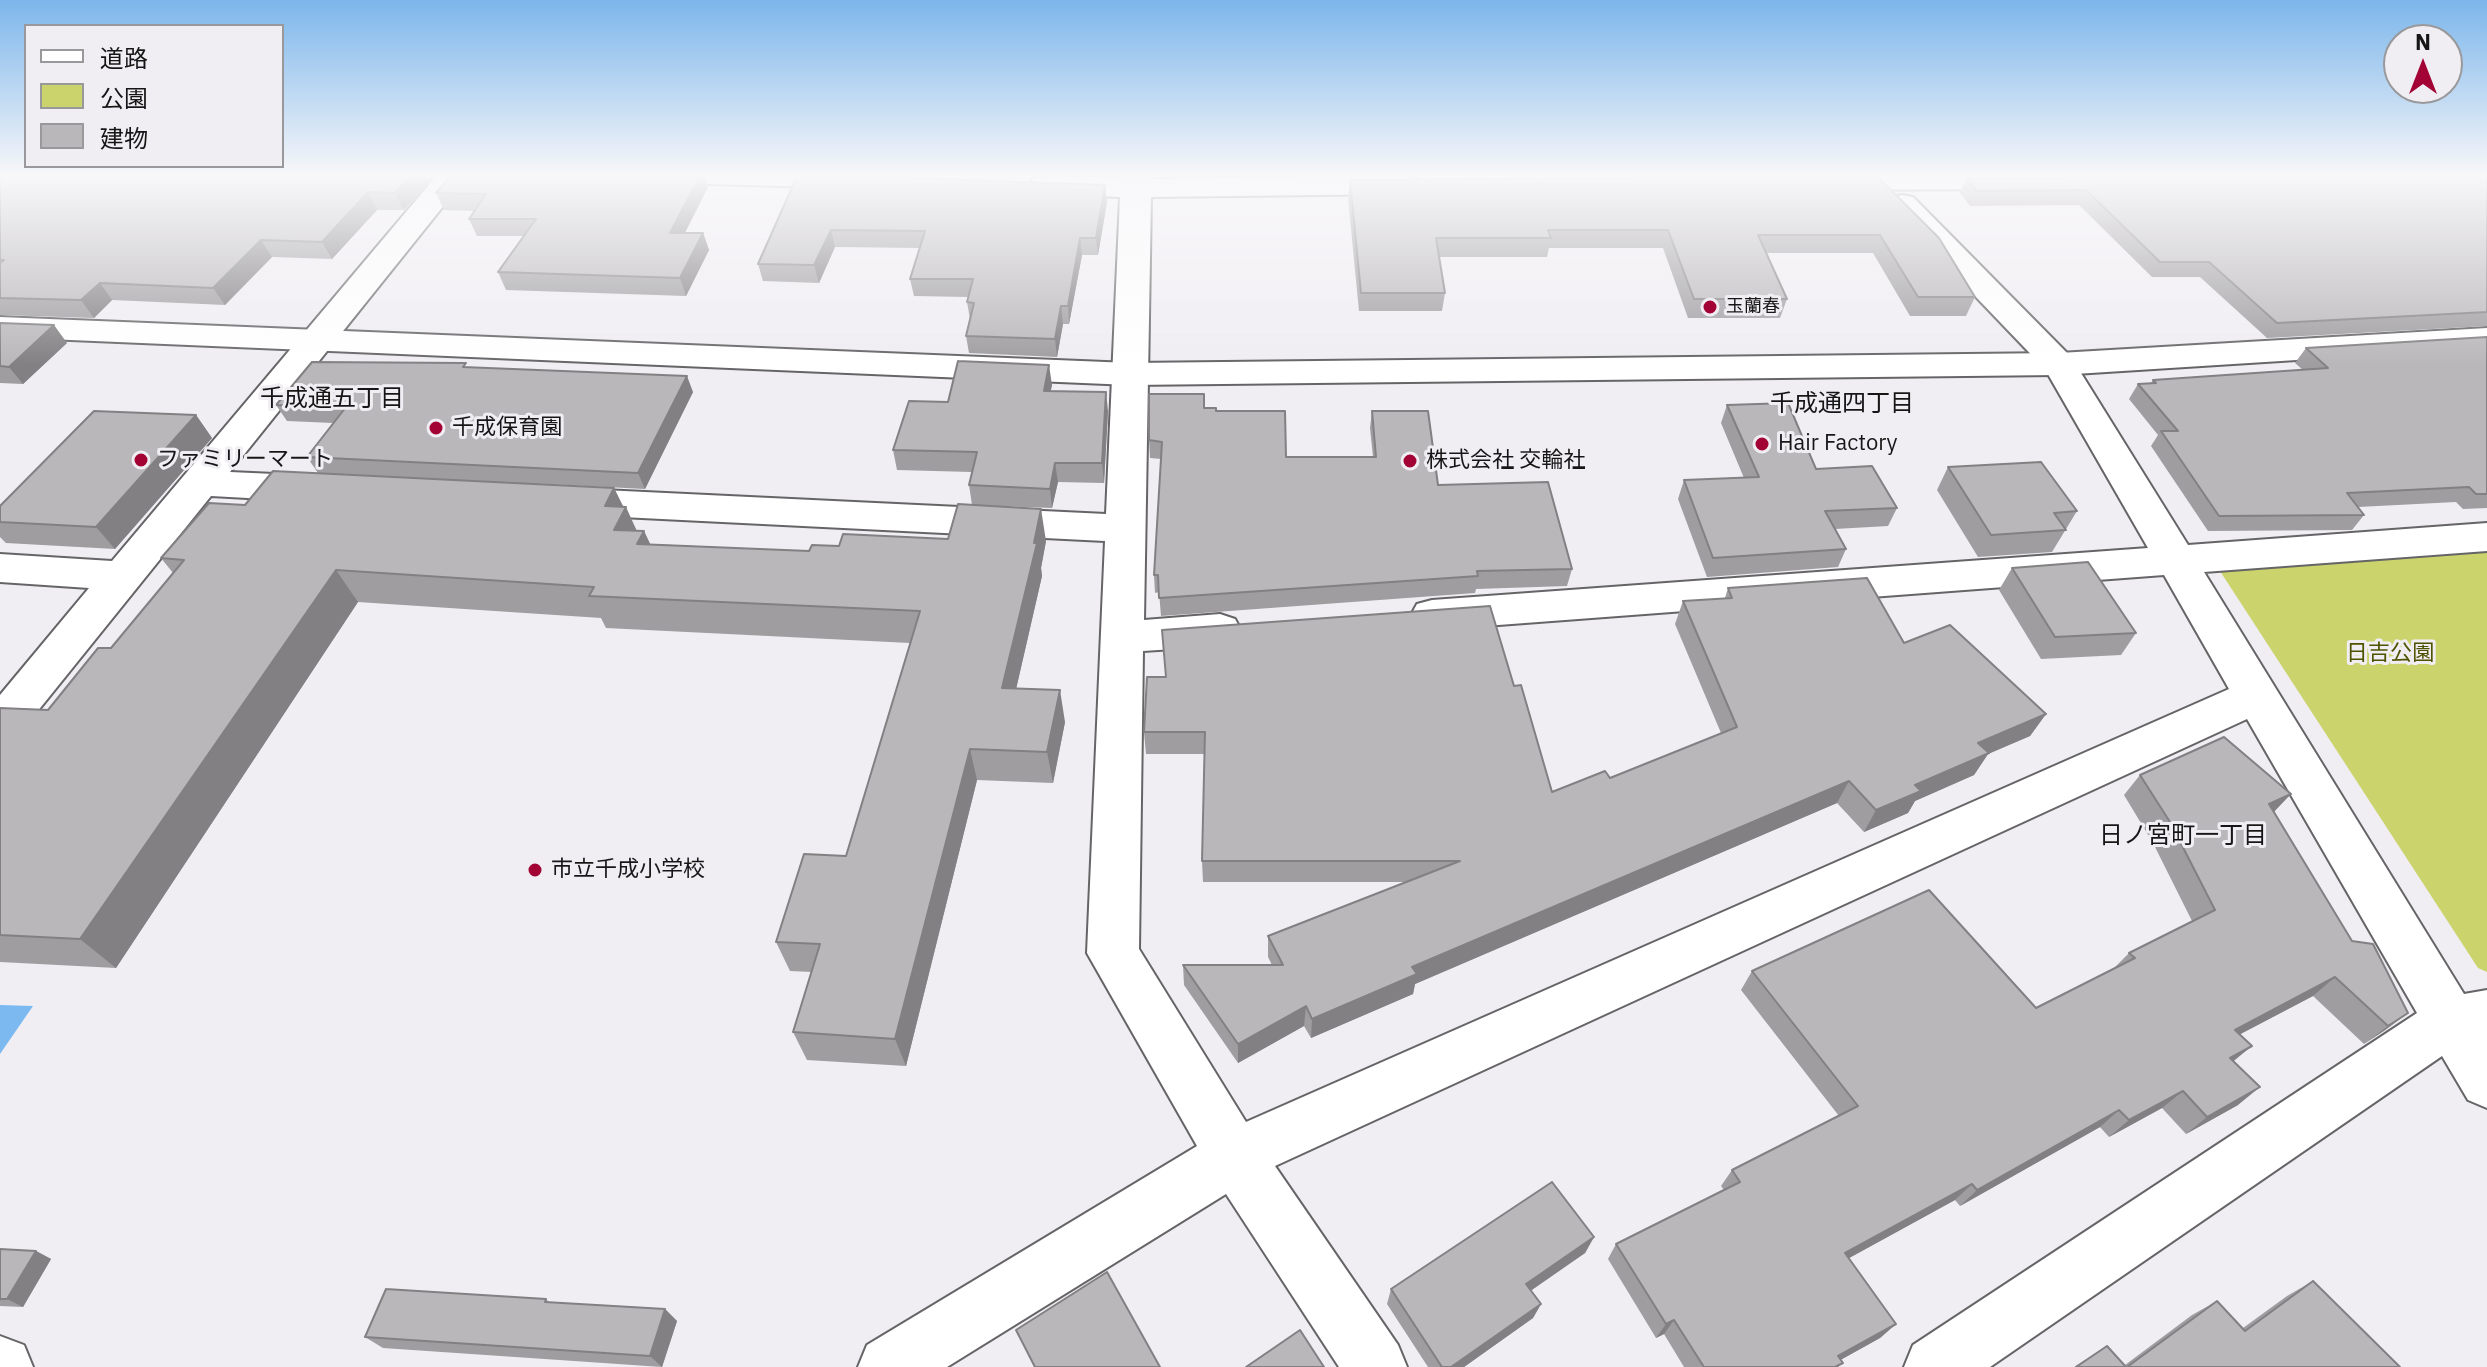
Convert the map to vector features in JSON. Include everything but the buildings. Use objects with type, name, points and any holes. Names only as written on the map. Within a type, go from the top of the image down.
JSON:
[{"type":"street","points":[[0,726],[402,238]]},
{"type":"street","points":[[1134,238],[1113,953],[1234,1156],[1376,1367]]},
{"type":"street","points":[[1935,238],[2059,364],[2256,696],[2468,1018],[2487,1082]]},
{"type":"street","points":[[0,327],[1130,374],[2059,364],[2484,341]]},
{"type":"street","points":[[199,483],[357,491]]},
{"type":"street","points":[[532,499],[1125,528]]},
{"type":"street","points":[[1392,617],[2487,537]]},
{"type":"street","points":[[0,568],[121,576]]},
{"type":"street","points":[[1122,637],[1265,627]]},
{"type":"street","points":[[889,1367],[1234,1156],[2256,696]]},
{"type":"street","points":[[1935,1367],[2468,1018]]},
{"type":"green space","name":"日吉公園","points":[[2487,551],[2487,972],[2478,968],[2218,568]]},
{"type":"water","points":[[0,1005],[33,1006],[0,1054]]},
{"type":"place","name":"玉蘭春","points":[[1710,307]]},
{"type":"place","name":"千成保育園","points":[[436,428]]},
{"type":"place","name":"Hair Factory","points":[[1762,444]]},
{"type":"place","name":"ファミリーマート","points":[[141,460]]},
{"type":"place","name":"株式会社 交輪社","points":[[1410,461]]},
{"type":"place","name":"市立千成小学校","points":[[535,870]]},
{"type":"district","name":"千成通五丁目","points":[[332,399]]},
{"type":"district","name":"千成通四丁目","points":[[1842,404]]},
{"type":"district","name":"日ノ宮町一丁目","points":[[2183,836]]}]
